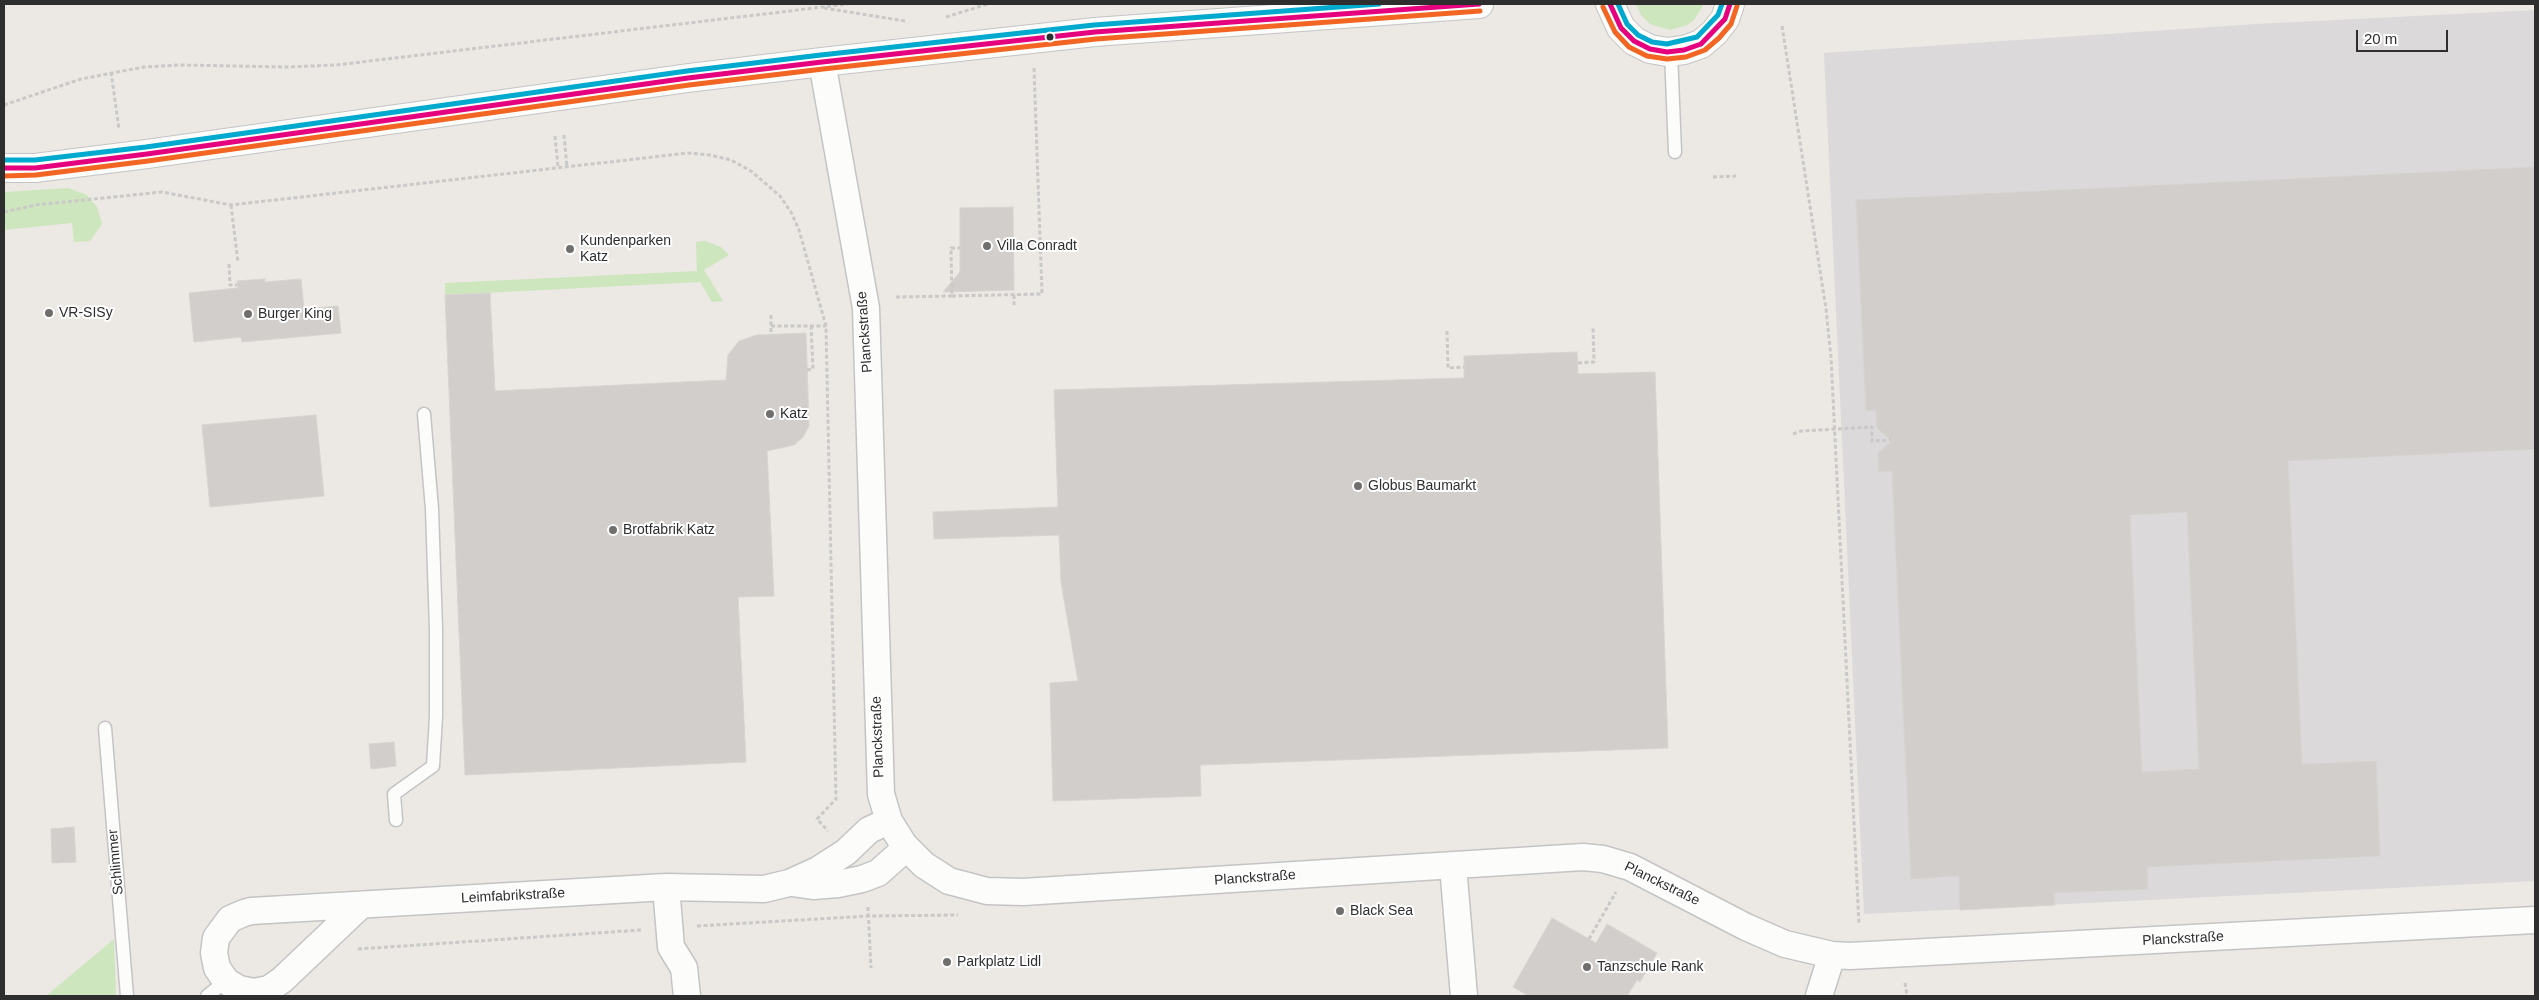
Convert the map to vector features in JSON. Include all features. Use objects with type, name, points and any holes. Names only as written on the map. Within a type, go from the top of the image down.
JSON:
[{"type":"street","points":[[4,168],[35,168],[123,157],[688,78],[822,62],[1095,32],[1479,4]]},
{"type":"street","points":[[1610,4],[1621,28],[1634,41],[1650,49],[1671,52],[1684,50],[1700,44],[1714,33],[1724,19],[1730,4]]},
{"type":"street","name":"Planckstraße","points":[[822,62],[866,308],[878,750],[881,794],[889,821],[906,848],[924,866],[949,881],[968,887],[1006,891],[1126,887],[1583,857],[1617,862],[1643,873],[1766,937],[1802,949],[1832,955],[1873,956],[2535,920]]},
{"type":"street","name":"Leimfabrikstraße","points":[[361,905],[282,980],[269,989],[246,992],[216,988],[214,945],[219,931],[230,919],[251,912],[361,905],[666,887],[764,888],[789,883],[818,870],[846,852],[869,830],[889,821]]},
{"type":"street","name":"Leimfabrikstraße","points":[[789,883],[813,886],[838,884],[862,878],[878,873],[906,848]]},
{"type":"street","points":[[1453,866],[1464,996]]},
{"type":"street","points":[[666,887],[671,947],[684,968],[687,996]]},
{"type":"street","points":[[1819,996],[1832,955]]},
{"type":"lane","points":[[1671,52],[1674,152]]},
{"type":"lane","points":[[396,820],[394,794],[433,766],[436,718],[436,629],[432,509],[424,414]]},
{"type":"lane","name":"Schlimmer","points":[[106,728],[127,996]]},
{"type":"path","points":[[4,105],[82,79],[144,67],[180,65],[288,67],[336,65],[848,4]]},
{"type":"path","points":[[942,18],[988,4]]},
{"type":"path","points":[[819,7],[907,22]]},
{"type":"path","points":[[1782,26],[1826,309],[1836,429],[1859,924]]},
{"type":"path","points":[[111,72],[123,157]]},
{"type":"path","points":[[896,297],[1042,294],[1034,75]]},
{"type":"path","points":[[564,135],[567,167]]},
{"type":"path","points":[[555,136],[558,168]]},
{"type":"path","points":[[4,212],[36,205],[162,192],[231,205],[688,153],[710,155],[731,160],[751,171],[780,196],[791,212],[799,230],[826,326],[836,799],[817,819],[846,852]]},
{"type":"path","points":[[1714,177],[1736,176]]},
{"type":"path","points":[[231,205],[238,263]]},
{"type":"path","points":[[952,296],[951,248],[960,248]]},
{"type":"path","points":[[229,264],[230,285],[237,285]]},
{"type":"path","points":[[1014,295],[1014,305]]},
{"type":"path","points":[[771,315],[772,334]]},
{"type":"path","points":[[807,370],[813,369],[811,325]]},
{"type":"path","points":[[771,326],[826,326]]},
{"type":"path","points":[[1578,363],[1594,362],[1593,326]]},
{"type":"path","points":[[1447,331],[1448,368],[1464,367]]},
{"type":"path","points":[[1793,434],[1801,430],[1872,427],[1872,441],[1891,440]]},
{"type":"path","points":[[862,878],[868,892],[871,968]]},
{"type":"path","points":[[1588,939],[1607,908]]},
{"type":"path","points":[[328,937],[342,950],[868,916],[963,915]]},
{"type":"shaded area","points":[[2535,10],[2535,881],[1864,914],[1824,53],[2256,24]]},
{"type":"green space","points":[[1636,4],[1704,4],[1694,20],[1687,25],[1670,30],[1650,24],[1641,15]]},
{"type":"green space","points":[[68,188],[87,195],[97,207],[102,224],[90,241],[74,242],[72,223],[4,230],[4,192]]},
{"type":"green space","points":[[705,241],[721,247],[729,255],[704,270],[723,301],[712,302],[700,282],[445,295],[445,283],[697,271],[696,242]]},
{"type":"green space","points":[[114,939],[116,996],[46,996]]},
{"type":"building","points":[[2535,167],[2535,449],[2288,461],[2302,764],[2376,761],[2380,856],[2147,867],[2148,889],[2054,893],[2055,905],[1960,910],[1959,876],[1911,879],[1892,471],[1879,472],[1878,453],[1892,441],[1877,428],[1876,410],[1866,411],[1856,200]],"holes":[[[2187,512],[2199,769],[2142,772],[2130,515]]]},
{"type":"building","name":"Villa Conradt","points":[[1013,207],[1014,290],[943,292],[960,272],[960,208]]},
{"type":"building","name":"Burger King","points":[[265,279],[265,282],[301,279],[304,309],[338,306],[341,333],[242,342],[241,337],[194,342],[189,293],[238,288],[237,281]]},
{"type":"building","name":"Brotfabrik Katz","points":[[490,293],[495,391],[726,380],[728,355],[739,341],[757,335],[806,333],[809,426],[803,437],[794,445],[767,451],[774,596],[738,597],[746,762],[465,775],[445,295]]},
{"type":"building","points":[[1577,352],[1578,374],[1655,372],[1668,748],[1200,765],[1201,796],[1053,801],[1050,683],[1078,681],[1061,582],[1059,535],[934,539],[933,512],[1058,507],[1054,390],[1464,378],[1464,356]]},
{"type":"building","points":[[316,415],[324,496],[210,507],[202,425]]},
{"type":"building","points":[[394,742],[396,766],[371,769],[369,744]]},
{"type":"building","points":[[74,827],[76,862],[52,863],[51,829]]},
{"type":"building","name":"Tanzschule Rank","points":[[1552,918],[1596,943],[1607,924],[1657,953],[1640,982],[1637,980],[1627,996],[1529,996],[1513,987]]},
{"type":"transit line","points":[[4,160],[35,160],[146,147],[687,71],[821,55],[1094,25],[1379,4]]},
{"type":"transit line","points":[[4,168],[35,168],[147,154],[688,78],[822,62],[1095,32],[1479,4]]},
{"type":"transit line","points":[[1610,4],[1621,28],[1634,41],[1650,49],[1667,52],[1684,50],[1701,44],[1725,19],[1730,4]]},
{"type":"transit line","points":[[1618,4],[1627,24],[1638,35],[1652,42],[1667,44],[1697,37],[1718,15],[1722,4]]},
{"type":"transit line","points":[[1603,7],[1615,32],[1629,47],[1647,56],[1667,59],[1686,57],[1705,50],[1731,24],[1737,6]]},
{"type":"transit line","points":[[4,176],[36,175],[148,161],[689,85],[823,69],[1096,39],[1480,11]]},
{"type":"place","name":"Villa Conradt","points":[[987,246]]},
{"type":"place","name":"Kundenparken Katz","points":[[570,249]]},
{"type":"place","name":"VR-SISy","points":[[49,313]]},
{"type":"place","name":"Burger King","points":[[248,314]]},
{"type":"place","name":"Katz","points":[[770,414]]},
{"type":"place","name":"Globus Baumarkt","points":[[1358,486]]},
{"type":"place","name":"Brotfabrik Katz","points":[[613,530]]},
{"type":"place","name":"Black Sea","points":[[1340,911]]},
{"type":"place","name":"Parkplatz Lidl","points":[[947,962]]},
{"type":"place","name":"Tanzschule Rank","points":[[1587,967]]}]
